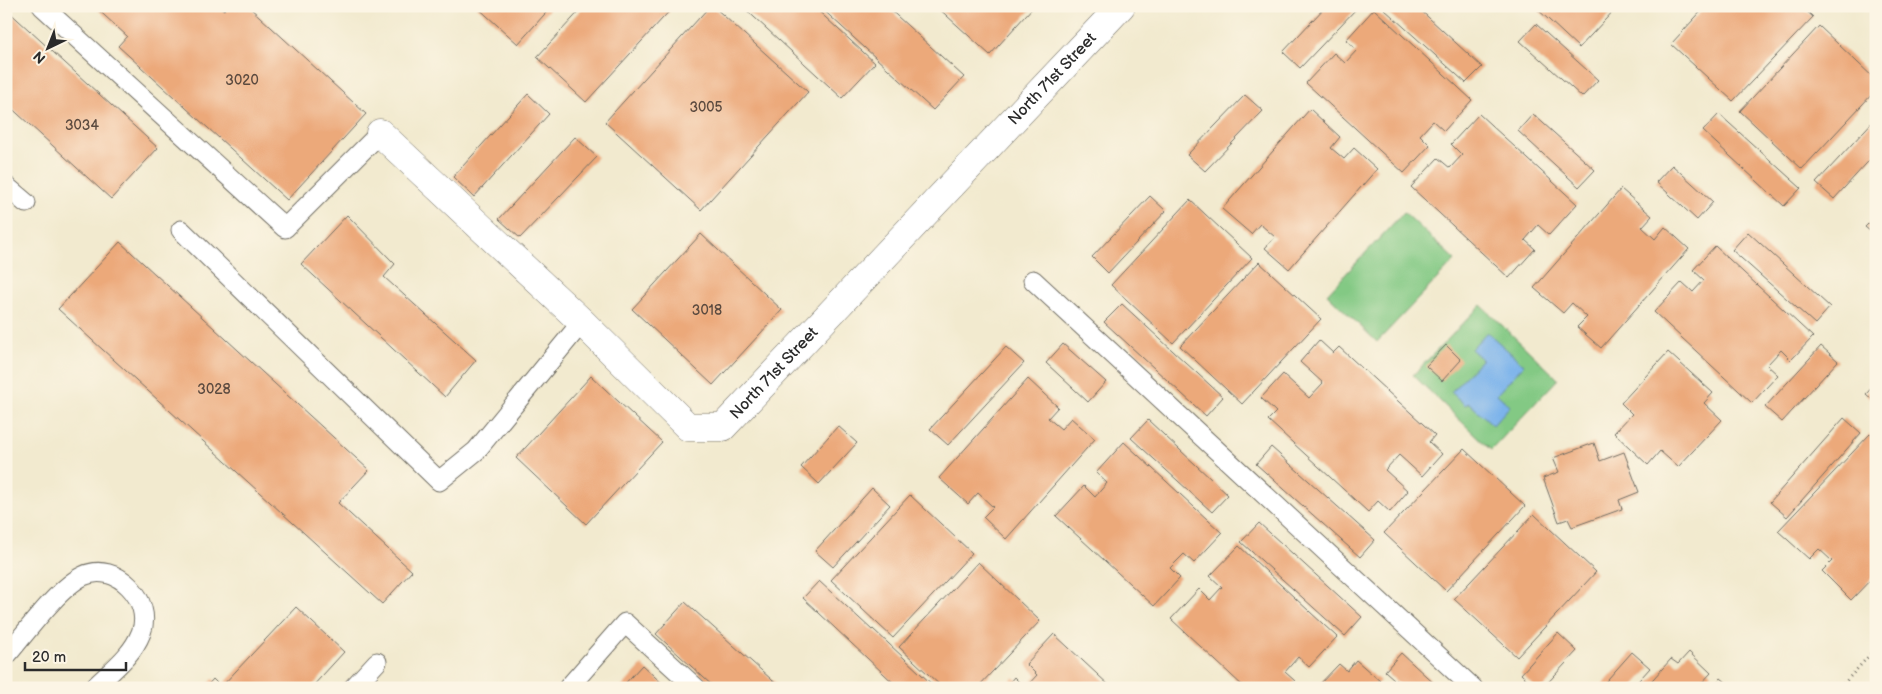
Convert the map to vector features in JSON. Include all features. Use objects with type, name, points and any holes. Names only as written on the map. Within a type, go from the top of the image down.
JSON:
[{"type":"street","name":"North 71st Street","points":[[380,134],[582,322],[688,427],[723,427],[1121,6]]},
{"type":"lane","points":[[42,6],[285,228],[380,134]]},
{"type":"lane","points":[[6,186],[26,203]]},
{"type":"lane","points":[[181,230],[440,482],[476,451],[582,322]]},
{"type":"lane","points":[[1033,280],[1473,688]]},
{"type":"lane","points":[[6,656],[67,586],[83,576],[97,572],[116,575],[133,588],[144,614],[142,631],[134,648],[94,688]]},
{"type":"lane","points":[[568,688],[625,623],[696,688]]},
{"type":"lane","points":[[354,688],[377,662]]},
{"type":"path","points":[[1840,688],[1876,648]]},
{"type":"green space","points":[[1404,212],[1455,260],[1377,342],[1327,294]]},
{"type":"green space","points":[[1481,305],[1558,379],[1491,450],[1413,375]]},
{"type":"water","points":[[1487,332],[1524,365],[1497,394],[1510,406],[1493,425],[1469,403],[1465,405],[1451,392],[1482,359],[1471,349]]},
{"type":"building","points":[[94,6],[219,6],[224,10],[227,6],[248,6],[366,114],[287,200],[118,46],[127,36]]},
{"type":"building","points":[[476,6],[552,6],[518,44]]},
{"type":"building","points":[[584,6],[674,6],[586,102],[537,57]]},
{"type":"building","points":[[710,6],[713,6],[808,92],[701,210],[605,122]]},
{"type":"building","points":[[742,6],[813,6],[875,63],[842,98]]},
{"type":"building","points":[[819,6],[886,6],[964,77],[933,110]]},
{"type":"building","points":[[936,6],[1034,6],[990,55]]},
{"type":"building","points":[[1326,6],[1355,6],[1357,8],[1300,68],[1283,52]]},
{"type":"building","points":[[1387,6],[1416,6],[1482,67],[1466,83],[1384,9]]},
{"type":"building","points":[[1534,6],[1615,6],[1617,7],[1579,48]]},
{"type":"building","points":[[1706,6],[1801,6],[1813,17],[1733,101],[1671,44]]},
{"type":"building","points":[[6,9],[158,148],[111,199],[6,103]]},
{"type":"building","points":[[1374,9],[1472,100],[1444,131],[1433,121],[1420,135],[1430,145],[1404,173],[1306,83],[1334,53],[1345,63],[1357,50],[1346,40]]},
{"type":"building","points":[[1536,24],[1598,80],[1582,97],[1520,41]]},
{"type":"building","points":[[1819,26],[1876,80],[1876,90],[1802,169],[1740,111]]},
{"type":"building","points":[[528,94],[549,114],[474,197],[453,177]]},
{"type":"building","points":[[1245,95],[1263,111],[1205,171],[1187,155]]},
{"type":"building","points":[[1310,109],[1340,137],[1331,148],[1344,159],[1354,148],[1377,169],[1289,269],[1265,248],[1275,237],[1260,224],[1251,234],[1222,209]]},
{"type":"building","points":[[1479,114],[1577,204],[1549,235],[1538,225],[1525,240],[1535,249],[1509,278],[1411,187],[1438,158],[1450,168],[1462,155],[1451,144]]},
{"type":"building","points":[[1533,114],[1595,170],[1579,187],[1518,131]]},
{"type":"building","points":[[1719,114],[1801,188],[1784,206],[1703,131]]},
{"type":"building","points":[[1876,118],[1876,153],[1834,199],[1816,183]]},
{"type":"building","points":[[575,137],[597,157],[520,238],[499,219]]},
{"type":"building","points":[[1672,165],[1713,202],[1697,220],[1656,182]]},
{"type":"building","points":[[1621,189],[1652,216],[1642,227],[1655,239],[1665,227],[1689,249],[1601,348],[1577,327],[1587,317],[1572,303],[1563,313],[1534,288]]},
{"type":"building","points":[[1150,196],[1166,211],[1108,273],[1092,257]]},
{"type":"building","points":[[1190,200],[1252,258],[1173,343],[1111,285]]},
{"type":"building","points":[[347,215],[395,264],[384,277],[476,360],[445,397],[301,264]]},
{"type":"building","points":[[1876,216],[1876,236],[1865,227]]},
{"type":"building","points":[[1748,232],[1830,307],[1815,324],[1732,250]]},
{"type":"building","points":[[701,234],[782,310],[713,385],[632,309]]},
{"type":"building","points":[[120,242],[369,470],[338,503],[412,571],[382,604],[58,309]]},
{"type":"building","points":[[1715,246],[1813,337],[1791,360],[1781,350],[1767,365],[1778,375],[1752,403],[1654,312],[1682,282],[1693,292],[1704,280],[1693,270]]},
{"type":"building","points":[[1259,262],[1321,319],[1242,404],[1180,346]]},
{"type":"building","points":[[1122,304],[1223,397],[1206,416],[1104,322]]},
{"type":"building","points":[[1319,340],[1333,353],[1339,347],[1435,435],[1429,442],[1442,454],[1422,476],[1399,455],[1385,470],[1408,491],[1390,512],[1378,501],[1368,512],[1268,420],[1276,412],[1261,398],[1283,374],[1309,398],[1323,383],[1300,362]]},
{"type":"building","points":[[1063,344],[1106,382],[1088,402],[1046,363]]},
{"type":"building","points":[[1446,345],[1461,360],[1442,381],[1426,366]]},
{"type":"building","points":[[1821,346],[1838,361],[1782,422],[1765,407]]},
{"type":"building","points":[[1006,347],[1024,363],[948,445],[930,429]]},
{"type":"building","points":[[1668,352],[1713,393],[1704,403],[1722,420],[1678,467],[1660,451],[1648,465],[1614,433],[1632,414],[1621,403]]},
{"type":"building","points":[[591,376],[662,442],[586,524],[516,458]]},
{"type":"building","points":[[1028,379],[1058,407],[1048,418],[1061,429],[1071,418],[1095,439],[1006,539],[983,517],[993,507],[978,493],[968,504],[939,478]]},
{"type":"building","points":[[1876,383],[1876,403],[1866,394]]},
{"type":"building","points":[[1844,418],[1861,433],[1787,517],[1770,502]]},
{"type":"building","points":[[1148,420],[1228,495],[1212,512],[1131,438]]},
{"type":"building","points":[[838,426],[857,443],[819,484],[801,467]]},
{"type":"building","points":[[1870,434],[1876,440],[1876,574],[1851,600],[1822,571],[1832,561],[1819,549],[1809,559],[1778,531]]},
{"type":"building","points":[[1124,442],[1222,533],[1194,563],[1184,554],[1170,568],[1180,578],[1154,606],[1056,516],[1084,486],[1095,497],[1107,483],[1096,473]]},
{"type":"building","points":[[1594,443],[1600,461],[1624,452],[1639,492],[1619,500],[1622,509],[1572,527],[1568,519],[1559,522],[1543,478],[1559,472],[1553,458]]},
{"type":"building","points":[[1271,447],[1375,540],[1360,557],[1256,464]]},
{"type":"building","points":[[1464,449],[1525,506],[1446,591],[1384,533]]},
{"type":"building","points":[[872,488],[890,505],[833,567],[815,551]]},
{"type":"building","points":[[910,495],[972,553],[893,638],[831,580]]},
{"type":"building","points":[[1534,514],[1596,572],[1517,657],[1454,599]]},
{"type":"building","points":[[1259,523],[1362,617],[1345,636],[1241,542]]},
{"type":"building","points":[[1239,546],[1337,637],[1309,667],[1298,657],[1285,672],[1295,681],[1288,688],[1245,688],[1171,619],[1199,589],[1210,600],[1222,587],[1210,576]]},
{"type":"building","points":[[978,562],[1040,621],[977,688],[943,688],[899,647]]},
{"type":"building","points":[[819,581],[936,688],[899,688],[803,598]]},
{"type":"building","points":[[685,602],[781,688],[715,688],[656,634]]},
{"type":"building","points":[[296,607],[344,652],[311,688],[205,688],[213,679],[221,687]]},
{"type":"building","points":[[1558,633],[1577,651],[1543,688],[1536,688],[1521,674]]},
{"type":"building","points":[[1054,634],[1112,688],[1025,688],[1037,675],[1026,664]]},
{"type":"building","points":[[1632,652],[1650,668],[1632,688],[1600,688]]},
{"type":"building","points":[[1689,652],[1711,673],[1697,688],[1645,688],[1671,659],[1678,664]]},
{"type":"building","points":[[1401,653],[1439,688],[1404,688],[1385,671]]},
{"type":"building","points":[[1356,660],[1380,681],[1372,688],[1316,688],[1339,664],[1347,671]]},
{"type":"building","points":[[642,665],[667,688],[621,688]]},
{"type":"building","points":[[1014,677],[1025,688],[1005,688]]},
{"type":"building","points":[[1721,678],[1733,688],[1712,688]]}]
